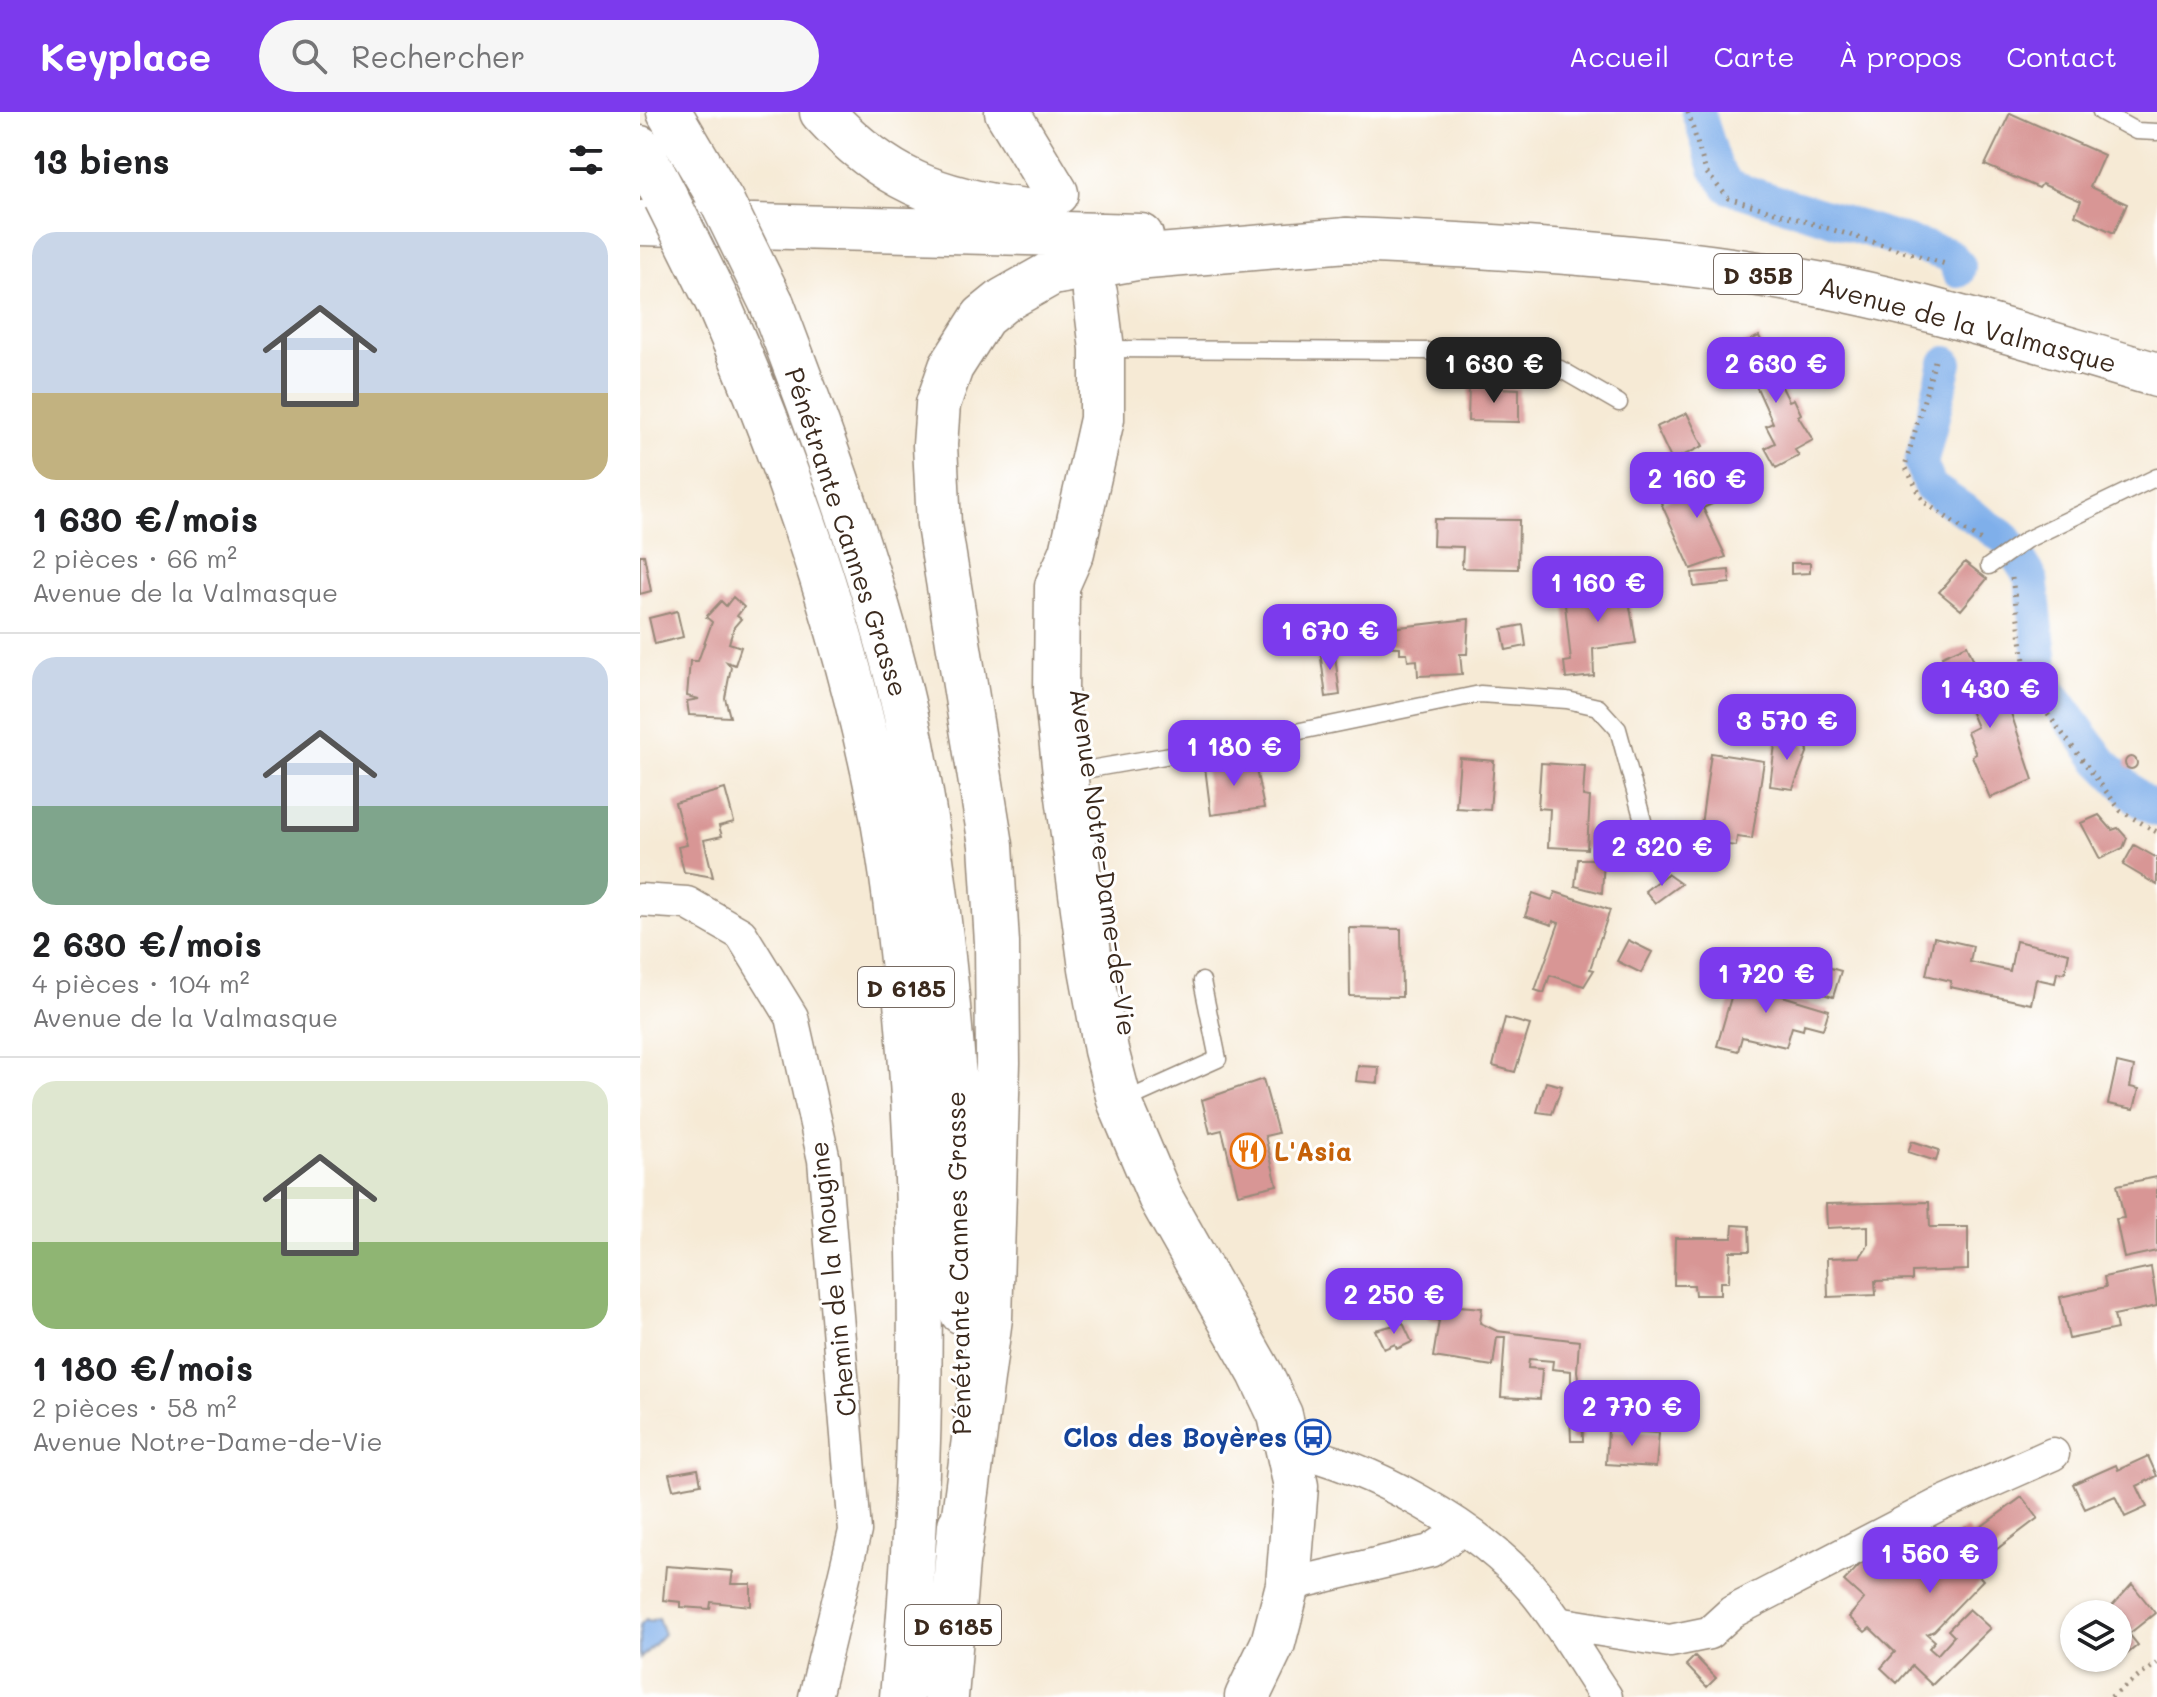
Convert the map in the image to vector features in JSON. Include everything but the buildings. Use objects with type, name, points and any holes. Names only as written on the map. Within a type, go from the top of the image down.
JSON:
[{"type":"main road","name":"Pénétrante Cannes Grasse","points":[[669,112],[722,202],[772,304],[849,520],[893,660],[917,773],[934,881],[961,1171],[959,1553],[946,1697]]},
{"type":"main road","points":[[822,112],[865,155],[900,179],[937,195],[1036,212],[1347,240]]},
{"type":"main road","points":[[1007,112],[1056,193]]},
{"type":"main road","name":"Pénétrante Cannes Grasse","points":[[640,148],[653,211],[718,303],[795,492],[833,611],[879,799],[906,992],[918,1184],[922,1378],[913,1577],[902,1697]]},
{"type":"main road","points":[[640,161],[653,211],[1347,240]]},
{"type":"main road","points":[[959,1553],[990,1318],[998,1063],[997,943],[991,845],[950,609],[939,525],[935,445],[938,404],[951,367],[983,317],[1004,300],[1052,273],[1136,258],[1347,240]]},
{"type":"main road","name":"Avenue de la Valmasque","points":[[1347,240],[1565,251],[1682,263],[1802,281],[1916,307],[2157,375]]},
{"type":"main road","name":"Avenue Notre-Dame-de-Vie","points":[[1095,293],[1102,349],[1102,419],[1072,552],[1083,585],[1078,639],[1078,772],[1127,1040],[1131,1099],[1156,1137],[1284,1365],[1302,1405],[1303,1452],[1296,1486],[1302,1583],[1300,1635],[1271,1697]]},
{"type":"main road","name":"Avenue Notre-Dame-de-Vie","points":[[1247,1697],[1302,1583]]},
{"type":"street","name":"Chemin de la Mougine","points":[[640,900],[687,903],[741,934],[792,1017],[818,1132],[824,1160],[855,1531],[816,1692]]},
{"type":"street","points":[[1303,1452],[1363,1473],[1462,1530],[1507,1562],[1534,1591],[1606,1697]]},
{"type":"street","points":[[1562,1630],[1670,1641],[1709,1633],[1732,1612],[1938,1505],[2053,1454]]},
{"type":"street","points":[[1302,1583],[1430,1551],[1462,1530]]},
{"type":"lane","points":[[2101,112],[2136,131],[2157,132]]},
{"type":"lane","points":[[1102,349],[1426,351],[1560,369],[1619,403]]},
{"type":"lane","points":[[1997,560],[2026,540],[2157,477]]},
{"type":"lane","points":[[1078,772],[1480,694],[1567,700],[1598,707],[1618,729],[1648,839]]},
{"type":"lane","points":[[1131,1099],[1218,1059],[1202,981]]},
{"type":"path","points":[[1688,112],[1706,172],[1728,198],[1949,265]]},
{"type":"path","points":[[1935,361],[1905,466],[1924,502],[1992,548],[1997,560],[2015,583],[2028,688],[2121,811],[2157,832]]},
{"type":"path","points":[[2111,1697],[2157,1663]]},
{"type":"water","points":[[658,1618],[664,1634],[640,1659],[640,1625],[646,1619]]},
{"type":"waterway","points":[[1698,112],[1716,168],[1729,187],[1949,255],[1959,266],[1958,271]]},
{"type":"waterway","points":[[1946,363],[1921,464],[1930,487],[2006,539],[2031,578],[2043,682],[2100,760],[2139,799],[2157,810]]},
{"type":"place","name":"L'Asia","points":[[1248,1151]]},
{"type":"place","name":"Clos des Boyères","points":[[1313,1437]]}]
